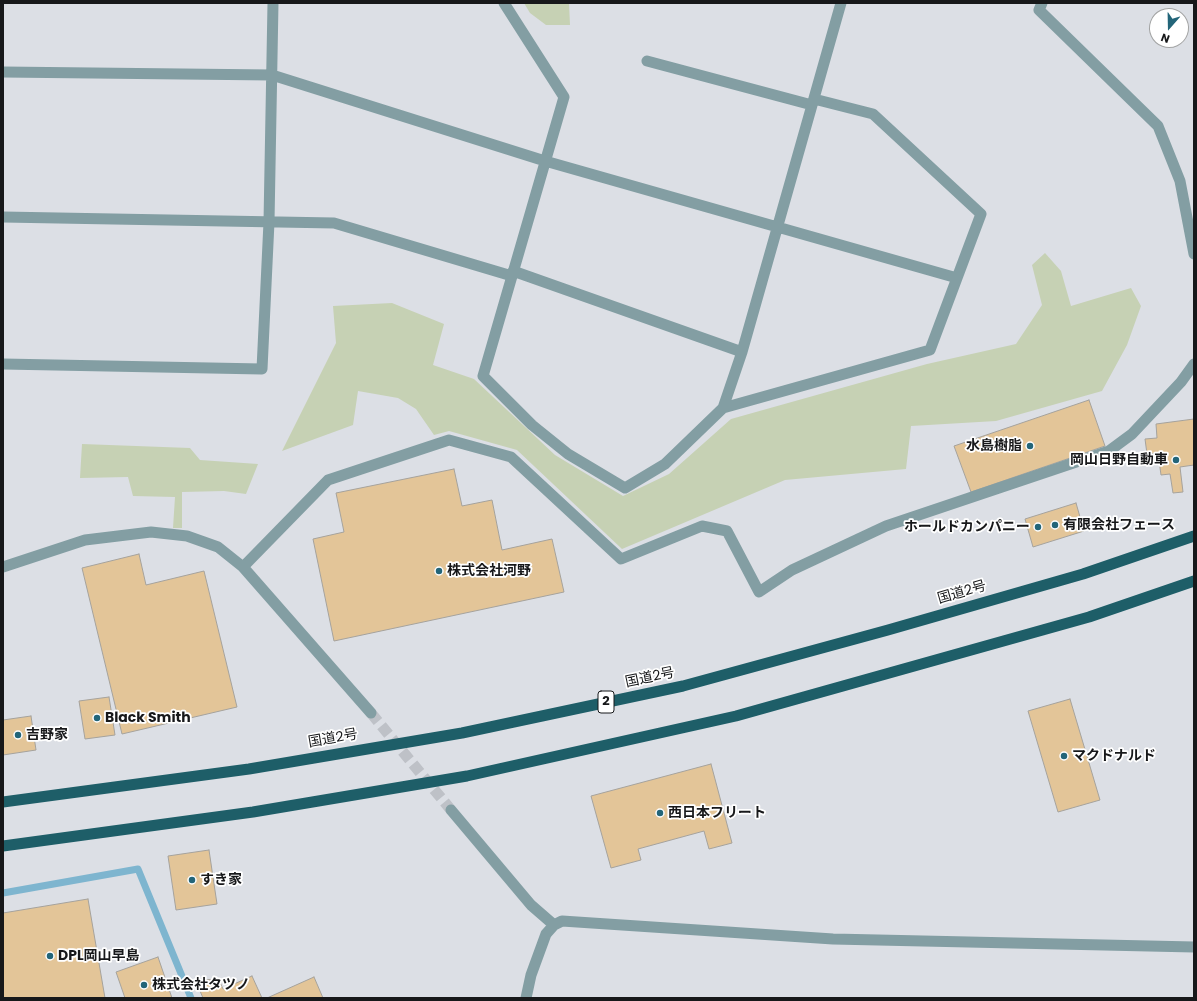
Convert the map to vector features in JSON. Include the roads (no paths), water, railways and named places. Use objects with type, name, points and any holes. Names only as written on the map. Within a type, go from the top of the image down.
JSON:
[{"type":"highway","name":"国道2号","points":[[3,802],[249,769],[462,733],[683,686],[888,630],[1082,574],[1194,536]]},
{"type":"highway","points":[[3,846],[254,812],[467,776],[736,716],[1089,617],[1194,581]]},
{"type":"street","points":[[3,364],[262,369],[269,222],[273,3]]},
{"type":"street","points":[[504,3],[564,97],[483,376],[532,425],[568,454],[625,488],[665,464],[723,408],[742,352],[841,3]]},
{"type":"street","points":[[1042,3],[1038,10],[1158,126],[1180,181],[1194,254]]},
{"type":"street","points":[[647,61],[813,102],[873,114],[980,214],[930,350],[723,408]]},
{"type":"street","points":[[3,72],[272,75],[545,161],[957,278]]},
{"type":"street","points":[[3,217],[334,224],[512,274],[742,352]]},
{"type":"street","points":[[243,566],[328,480],[449,440],[512,457],[621,559],[702,526],[727,531],[759,592],[792,570],[886,526],[1109,451],[1132,434],[1181,382],[1194,364]]},
{"type":"street","points":[[3,567],[86,540],[151,532],[187,536],[218,548],[243,566],[371,714]]},
{"type":"street","points":[[452,810],[530,905],[554,925]]},
{"type":"street","points":[[526,998],[531,975],[546,934],[554,925],[562,921],[833,939],[1194,947]]},
{"type":"waterway","points":[[3,893],[138,869],[191,998]]},
{"type":"tunnel","points":[[371,713],[451,810]]},
{"type":"place","name":"水島樹脂","points":[[1030,446]]},
{"type":"place","name":"岡山日野自動車","points":[[1176,460]]},
{"type":"place","name":"有限会社フェース","points":[[1055,525]]},
{"type":"place","name":"ホールドカンパニー","points":[[1038,527]]},
{"type":"place","name":"株式会社河野","points":[[439,571]]},
{"type":"place","name":"Black Smith","points":[[97,718]]},
{"type":"place","name":"吉野家","points":[[18,735]]},
{"type":"place","name":"マクドナルド","points":[[1064,756]]},
{"type":"place","name":"西日本フリート","points":[[660,813]]},
{"type":"place","name":"すき家","points":[[192,880]]},
{"type":"place","name":"DPL岡山早島","points":[[50,956]]},
{"type":"place","name":"株式会社タツノ","points":[[144,985]]}]
